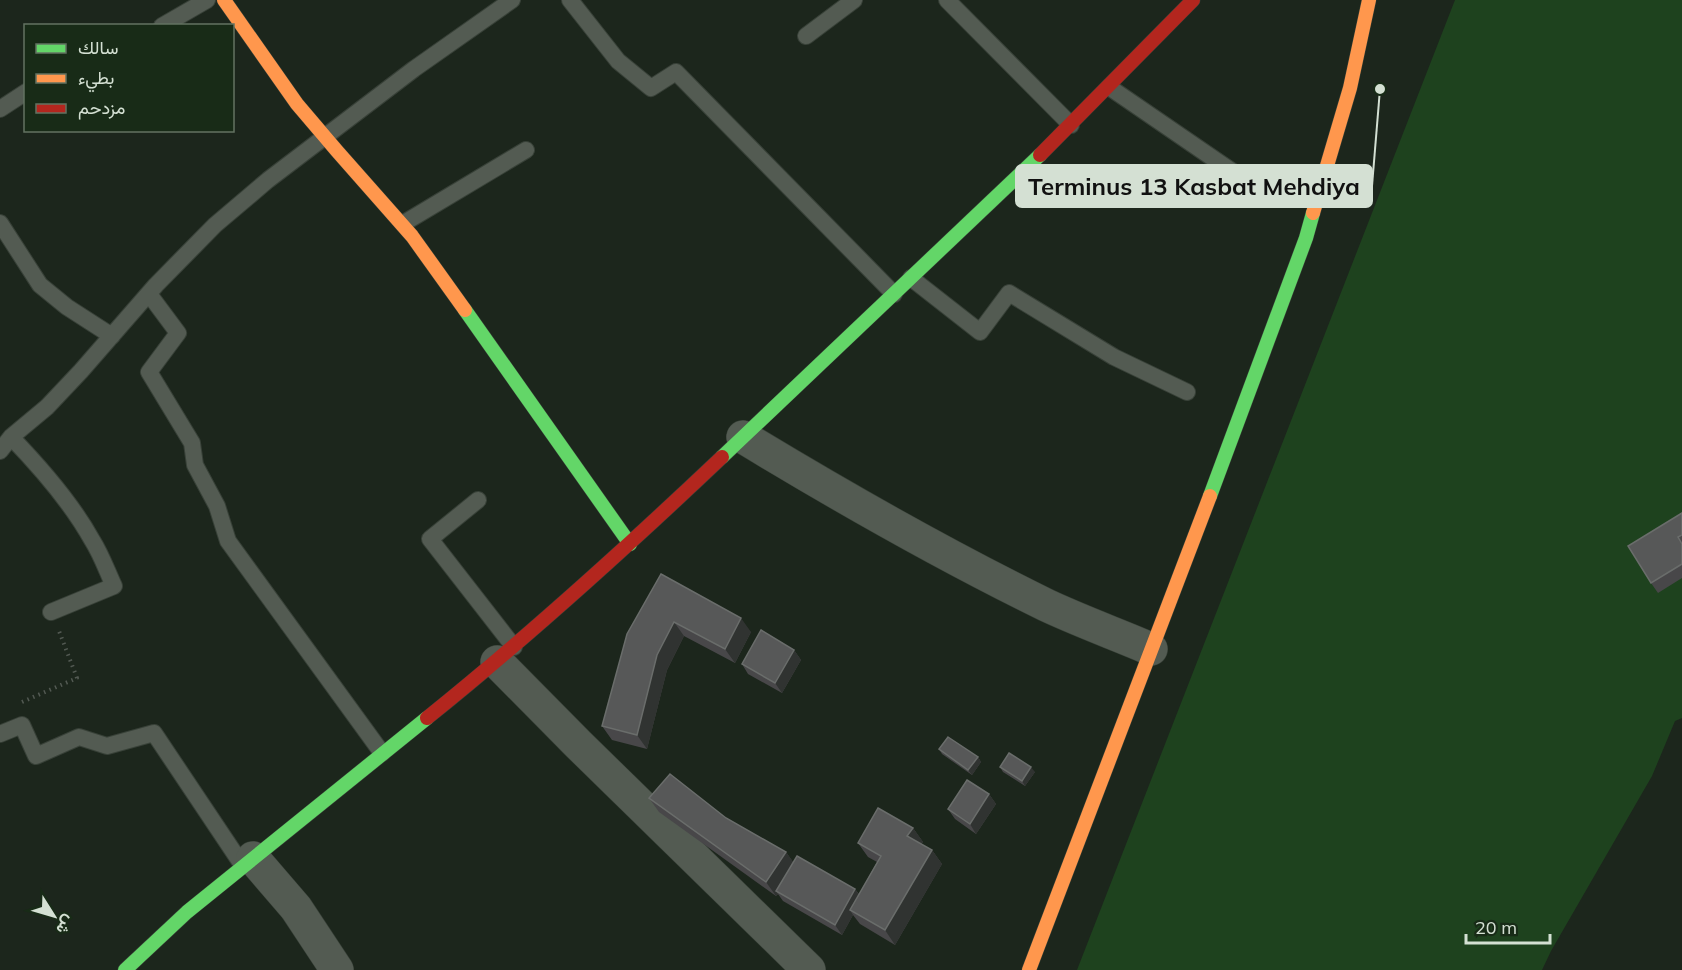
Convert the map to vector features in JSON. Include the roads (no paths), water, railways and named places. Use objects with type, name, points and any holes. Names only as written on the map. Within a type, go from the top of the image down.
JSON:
[{"type":"street","points":[[224,0],[252,44],[324,138],[404,223],[630,544]]},
{"type":"street","points":[[125,970],[187,912],[506,654],[630,544],[1071,125],[1193,0]]},
{"type":"street","points":[[1029,970],[1244,407],[1306,238],[1350,88],[1369,0]]},
{"type":"street","points":[[743,437],[816,481],[959,561],[1048,606],[1151,649]]},
{"type":"street","points":[[506,654],[578,744],[809,970]]},
{"type":"street","points":[[248,862],[296,908],[337,970]]},
{"type":"lane","points":[[165,24],[207,0]]},
{"type":"lane","points":[[0,451],[11,437],[47,407],[149,294],[216,225],[268,180],[414,69],[512,0]]},
{"type":"lane","points":[[570,0],[618,61],[651,88],[676,72],[894,294]]},
{"type":"lane","points":[[806,36],[854,0]]},
{"type":"lane","points":[[947,0],[1071,125]]},
{"type":"lane","points":[[1109,87],[1268,196]]},
{"type":"lane","points":[[0,109],[24,93]]},
{"type":"lane","points":[[404,223],[526,150]]},
{"type":"lane","points":[[0,222],[40,285],[67,307],[112,336]]},
{"type":"lane","points":[[911,278],[980,332],[1009,293],[1114,357],[1187,392]]},
{"type":"lane","points":[[149,294],[177,333],[149,372],[192,443],[195,465],[217,506],[228,541],[382,753]]},
{"type":"lane","points":[[11,437],[38,465],[93,540],[114,586],[51,612]]},
{"type":"lane","points":[[478,500],[430,539],[506,654]]},
{"type":"lane","points":[[0,734],[22,725],[36,756],[79,737],[107,746],[154,733],[248,862]]},
{"type":"place","name":"Terminus 13 Kasbat Mehdiya","points":[[1380,89]]}]
